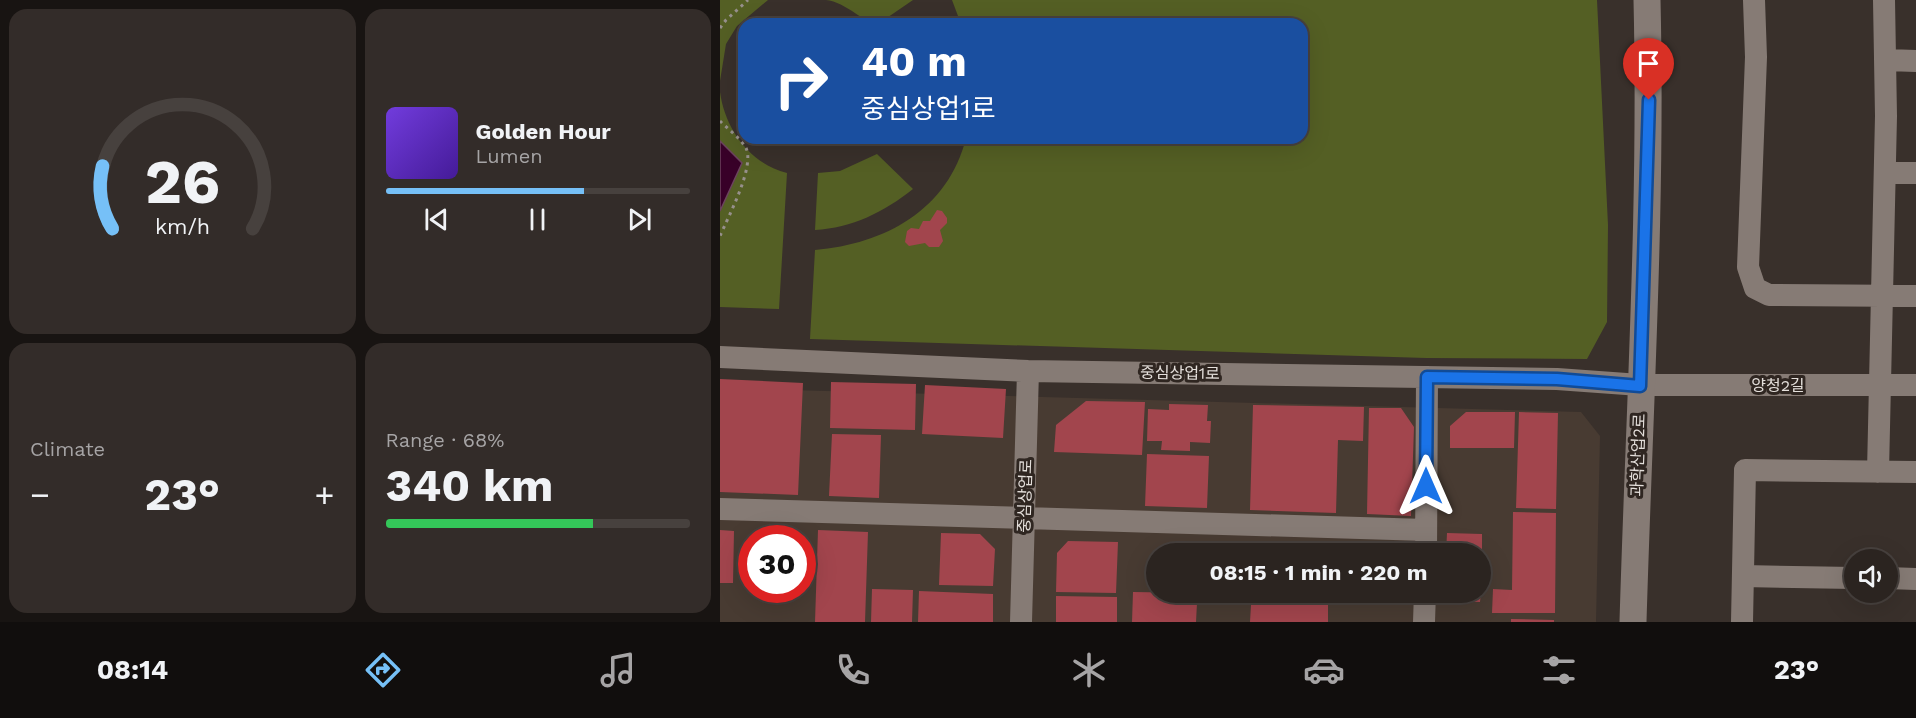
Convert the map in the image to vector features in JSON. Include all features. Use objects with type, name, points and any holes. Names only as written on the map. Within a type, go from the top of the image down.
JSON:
[{"type":"street","name":"과학산업2로","points":[[1633,622],[1649,100],[1647,0]]},
{"type":"street","points":[[1754,0],[1756,57],[1748,267],[1755,288],[1770,295],[1916,296]]},
{"type":"street","points":[[1878,472],[1887,60],[1884,0]]},
{"type":"street","points":[[1887,60],[1916,61]]},
{"type":"street","points":[[1885,173],[1916,173]]},
{"type":"street","name":"중심상업1로","points":[[720,357],[1028,371],[1557,379],[1640,386]]},
{"type":"street","name":"중심상업로","points":[[1021,622],[1028,371]]},
{"type":"street","points":[[1426,543],[1427,377]]},
{"type":"street","name":"양청2길","points":[[1640,386],[1916,385]]},
{"type":"street","points":[[1742,622],[1745,470],[1916,472]]},
{"type":"street","points":[[720,509],[1426,530]]},
{"type":"street","points":[[1743,576],[1844,578]]},
{"type":"street","points":[[1898,578],[1916,579]]},
{"type":"street","points":[[1424,622],[1425,603]]},
{"type":"path","points":[[720,28],[748,0]]},
{"type":"path","points":[[720,121],[738,140]]},
{"type":"path","points":[[720,236],[746,172],[747,149],[742,144]]},
{"type":"shaded area","points":[[720,141],[742,163],[720,211]]},
{"type":"shaded area","points":[[720,388],[1581,412],[1600,436],[1596,622],[720,622]]},
{"type":"green space","points":[[720,0],[768,0],[747,18],[738,18],[738,25],[726,44],[720,81]]},
{"type":"green space","points":[[826,0],[913,0],[887,18],[862,18]]},
{"type":"green space","points":[[952,0],[1597,0],[1608,225],[1607,322],[1587,359],[1426,358],[810,339],[815,250],[866,240],[910,219],[945,185],[964,144],[1308,144],[1308,18],[959,18]]},
{"type":"green space","points":[[720,92],[727,119],[738,138],[738,144],[743,144],[762,162],[787,173],[779,309],[720,307]]},
{"type":"green space","points":[[877,154],[913,189],[879,212],[842,226],[815,230],[818,173],[840,171]]},
{"type":"building","points":[[937,210],[942,211],[947,218],[947,223],[940,230],[943,241],[939,247],[929,247],[925,243],[909,246],[905,242],[907,231],[911,228],[919,229],[923,221],[930,221]]},
{"type":"building","points":[[720,379],[803,383],[798,495],[720,492]]},
{"type":"building","points":[[831,382],[916,384],[915,430],[830,428]]},
{"type":"building","points":[[925,385],[1006,389],[1003,438],[922,434]]},
{"type":"building","points":[[1086,401],[1145,402],[1142,455],[1054,452],[1056,425]]},
{"type":"building","points":[[1169,404],[1208,405],[1207,421],[1211,421],[1210,443],[1190,442],[1190,451],[1161,450],[1162,441],[1147,441],[1148,409],[1169,410]]},
{"type":"building","points":[[1253,405],[1364,407],[1363,441],[1338,440],[1336,513],[1250,510]]},
{"type":"building","points":[[1369,408],[1401,408],[1414,427],[1411,516],[1367,514]]},
{"type":"building","points":[[1466,412],[1515,412],[1514,448],[1450,448],[1450,426]]},
{"type":"building","points":[[1519,412],[1558,413],[1556,509],[1516,508]]},
{"type":"building","points":[[832,434],[881,435],[879,498],[829,496]]},
{"type":"building","points":[[1147,454],[1209,456],[1207,508],[1145,506]]},
{"type":"building","points":[[1513,512],[1556,513],[1555,613],[1492,613],[1493,589],[1512,590]]},
{"type":"building","points":[[720,530],[734,531],[733,583],[720,583]]},
{"type":"building","points":[[818,530],[868,532],[865,622],[815,622]]},
{"type":"building","points":[[941,533],[980,534],[995,549],[993,586],[939,585]]},
{"type":"building","points":[[1447,533],[1482,534],[1482,543],[1447,543]]},
{"type":"building","points":[[1068,541],[1118,542],[1116,593],[1056,592],[1057,553]]},
{"type":"building","points":[[872,589],[913,590],[912,622],[871,622]]},
{"type":"building","points":[[919,591],[993,594],[993,622],[918,622]]},
{"type":"building","points":[[1133,592],[1146,592],[1146,603],[1197,603],[1196,622],[1132,622]]},
{"type":"building","points":[[1056,596],[1117,597],[1117,622],[1056,622]]},
{"type":"building","points":[[1251,605],[1328,605],[1328,622],[1250,622]]},
{"type":"building","points":[[1511,619],[1554,620],[1554,622],[1511,622]]},
{"type":"route","points":[[1426,486],[1427,377],[1557,379],[1640,386],[1645,313],[1649,100]]}]
